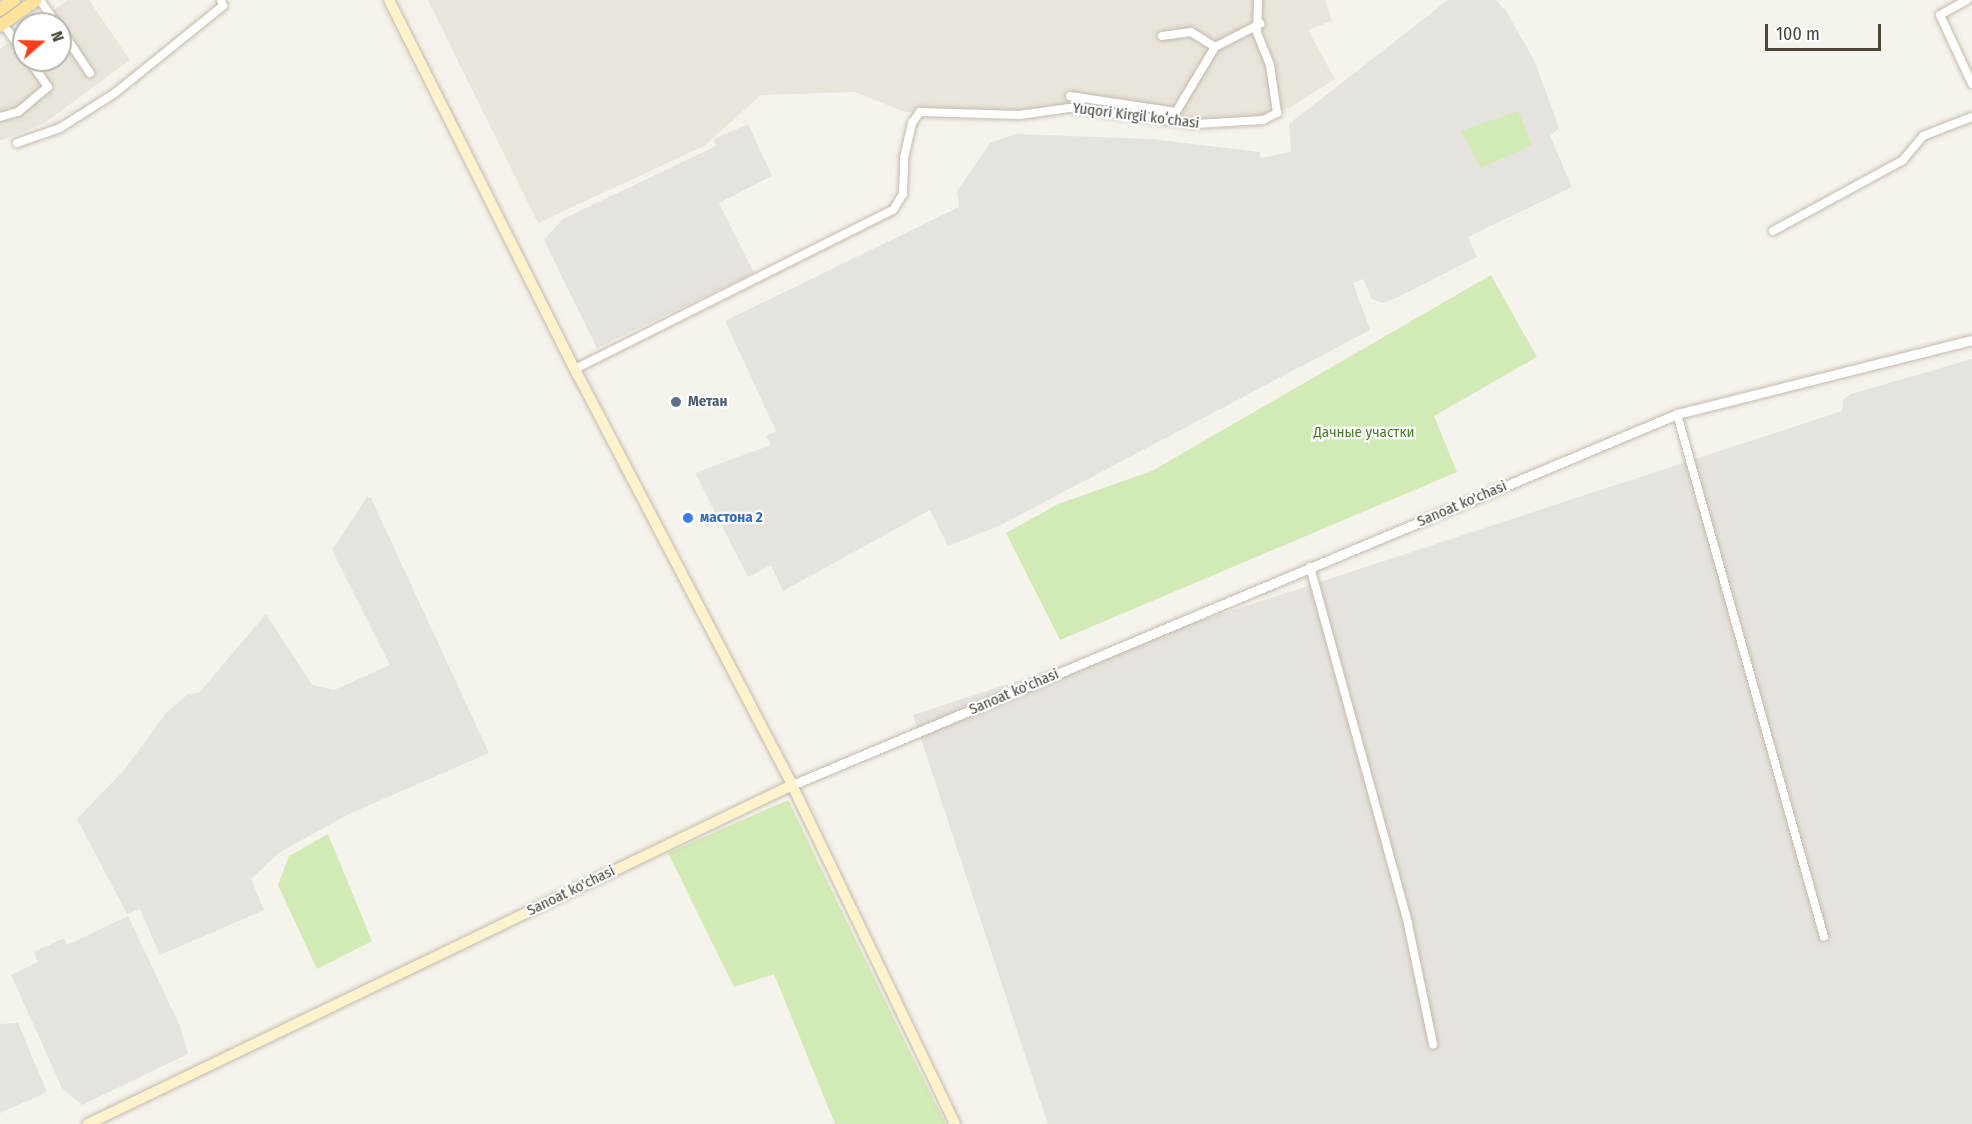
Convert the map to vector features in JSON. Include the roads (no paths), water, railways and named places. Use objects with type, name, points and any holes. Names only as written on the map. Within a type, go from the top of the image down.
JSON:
[{"type":"main road","points":[[0,10],[14,0]]},
{"type":"main road","points":[[2,25],[36,0]]},
{"type":"main road","points":[[389,0],[575,369],[792,785],[955,1124]]},
{"type":"main road","name":"Sanoat ko'chasi","points":[[88,1124],[792,785]]},
{"type":"street","points":[[16,143],[60,128],[115,93],[223,6],[221,0]]},
{"type":"street","name":"Yuqori Kirgil koʻchasi","points":[[575,369],[893,210],[903,194],[904,158],[915,115],[1019,115],[1070,108],[1196,124],[1263,120],[1277,113],[1270,65],[1257,33],[1260,24],[1258,0]]},
{"type":"street","points":[[1967,0],[1940,15],[1972,84]]},
{"type":"street","points":[[1070,96],[1176,112],[1215,47],[1260,24]]},
{"type":"street","points":[[2,25],[12,38]]},
{"type":"street","points":[[1162,36],[1191,32],[1215,47]]},
{"type":"street","points":[[72,46],[90,72]]},
{"type":"street","points":[[0,117],[18,112],[46,90],[36,72]]},
{"type":"street","points":[[1773,231],[1903,160],[1923,136],[1972,117]]},
{"type":"street","name":"Sanoat ko'chasi","points":[[792,785],[1677,414],[1972,340]]},
{"type":"street","points":[[1677,414],[1824,937]]},
{"type":"street","points":[[1310,567],[1408,924],[1433,1044]]},
{"type":"place","name":"Метан","points":[[676,402]]},
{"type":"place","name":"мастона 2","points":[[688,518]]},
{"type":"park label","name":"Дачные участки","points":[[1364,433]]}]
